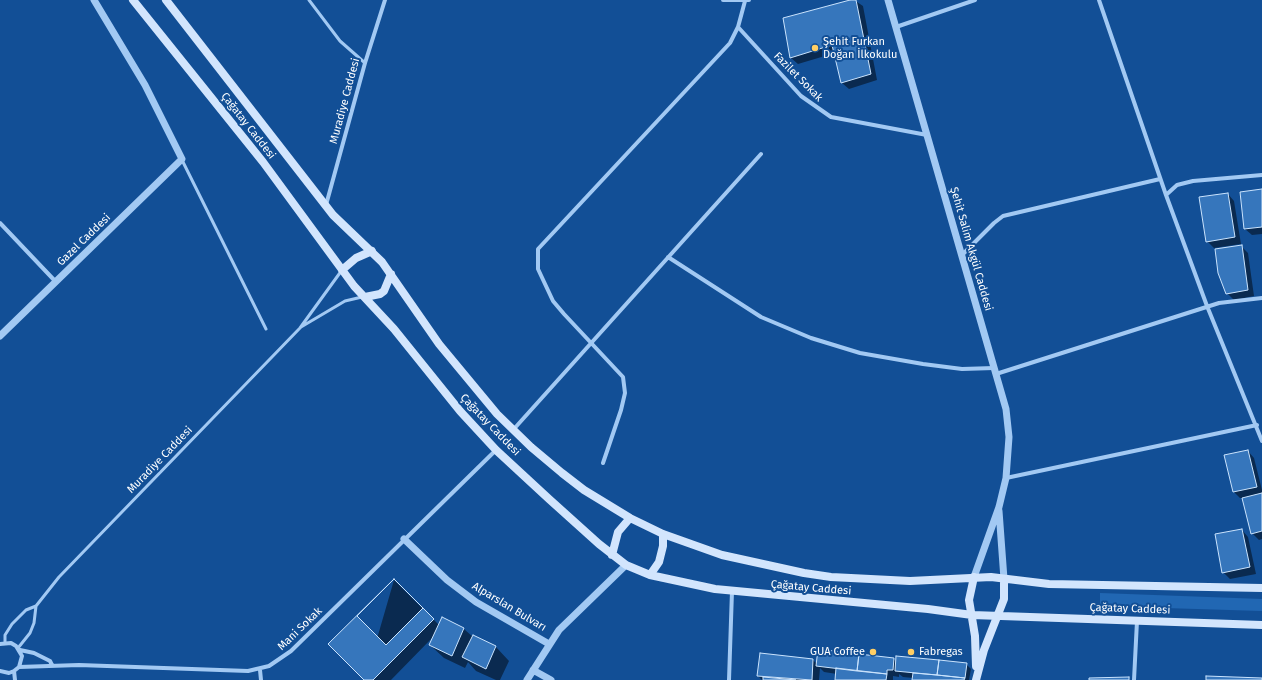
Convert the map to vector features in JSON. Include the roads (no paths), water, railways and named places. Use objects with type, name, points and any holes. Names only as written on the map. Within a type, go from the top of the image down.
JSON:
[{"type":"main road","name":"Çağatay Caddesi","points":[[133,0],[263,162],[342,270],[394,329],[448,397],[496,450],[578,526],[626,565],[650,575],[732,591],[928,609],[972,615],[1262,625]]},
{"type":"main road","name":"Çağatay Caddesi","points":[[166,0],[326,207],[346,229],[372,251],[391,274],[439,344],[481,396],[512,430],[562,473],[584,490],[630,518],[663,534],[722,555],[804,573],[884,580],[924,580],[974,577],[1049,584],[1262,588]]},
{"type":"main road","points":[[342,270],[356,258],[372,251]]},
{"type":"main road","points":[[365,297],[373,297],[384,291],[391,274]]},
{"type":"main road","points":[[612,555],[613,545],[618,532],[630,518]]},
{"type":"main road","points":[[650,575],[659,562],[663,534]]},
{"type":"main road","points":[[974,577],[969,594],[975,636],[977,678]]},
{"type":"main road","points":[[977,678],[985,645],[1004,599],[1004,579]]},
{"type":"street","points":[[94,0],[145,85],[182,158]]},
{"type":"street","name":"Muradiye Caddesi","points":[[326,207],[364,63],[384,0]]},
{"type":"street","points":[[603,463],[621,410],[625,393],[623,377],[553,301],[538,269],[538,249],[730,43],[738,27],[747,1],[723,0]]},
{"type":"street","name":"Şehit Salim Akgül Caddesi","points":[[888,0],[1006,409],[1009,437],[1006,478],[999,507],[974,577]]},
{"type":"street","points":[[896,27],[975,0]]},
{"type":"street","points":[[1099,0],[1166,196],[1207,306],[1257,425],[1262,441]]},
{"type":"street","name":"Fazilet Sokak","points":[[738,27],[801,96],[831,117],[927,135]]},
{"type":"street","points":[[512,430],[761,154]]},
{"type":"street","name":"Gazel Caddesi","points":[[0,336],[182,158]]},
{"type":"street","points":[[1166,196],[1177,185],[1193,181],[1262,175]]},
{"type":"street","points":[[962,255],[1003,216],[1160,179]]},
{"type":"street","points":[[0,223],[56,282]]},
{"type":"street","points":[[668,257],[761,316],[811,338],[860,353],[962,369],[995,371],[1207,306],[1219,303],[1262,298]]},
{"type":"street","points":[[1006,478],[1257,425]]},
{"type":"street","name":"Mani Sokak","points":[[19,667],[45,668],[52,665],[235,671],[260,670],[276,662],[291,651],[496,450]]},
{"type":"street","name":"Şehit Salim Akgül Caddesi","points":[[999,507],[1004,579]]},
{"type":"street","name":"Alparslan Bulvarı","points":[[404,539],[447,580],[476,602],[549,644]]},
{"type":"street","points":[[526,680],[549,644],[570,619],[626,565]]},
{"type":"street","points":[[729,680],[732,591]]},
{"type":"street","points":[[1134,680],[1137,621]]},
{"type":"street","points":[[0,644],[11,643],[19,649],[34,653],[50,661],[52,665]]},
{"type":"street","points":[[0,671],[9,673],[19,667],[22,656],[19,649]]},
{"type":"street","points":[[260,670],[261,680]]},
{"type":"street","points":[[533,670],[551,680]]},
{"type":"street","points":[[14,671],[15,680]]},
{"type":"lane","points":[[309,0],[340,40],[364,63]]},
{"type":"lane","points":[[182,158],[266,329]]},
{"type":"lane","name":"Muradiye Caddesi","points":[[19,649],[32,628],[36,606],[59,577],[300,328],[342,270]]},
{"type":"lane","name":"Muradiye Caddesi","points":[[300,328],[344,301],[365,297]]},
{"type":"lane","name":"Muradiye Caddesi","points":[[5,643],[5,635],[12,624],[26,610],[36,606]]},
{"type":"place","name":"Şehit Furkan Doğan İlkokulu","points":[[815,48]]},
{"type":"place","name":"GUA Coffee","points":[[873,652]]},
{"type":"place","name":"Fabregas","points":[[911,652]]}]
